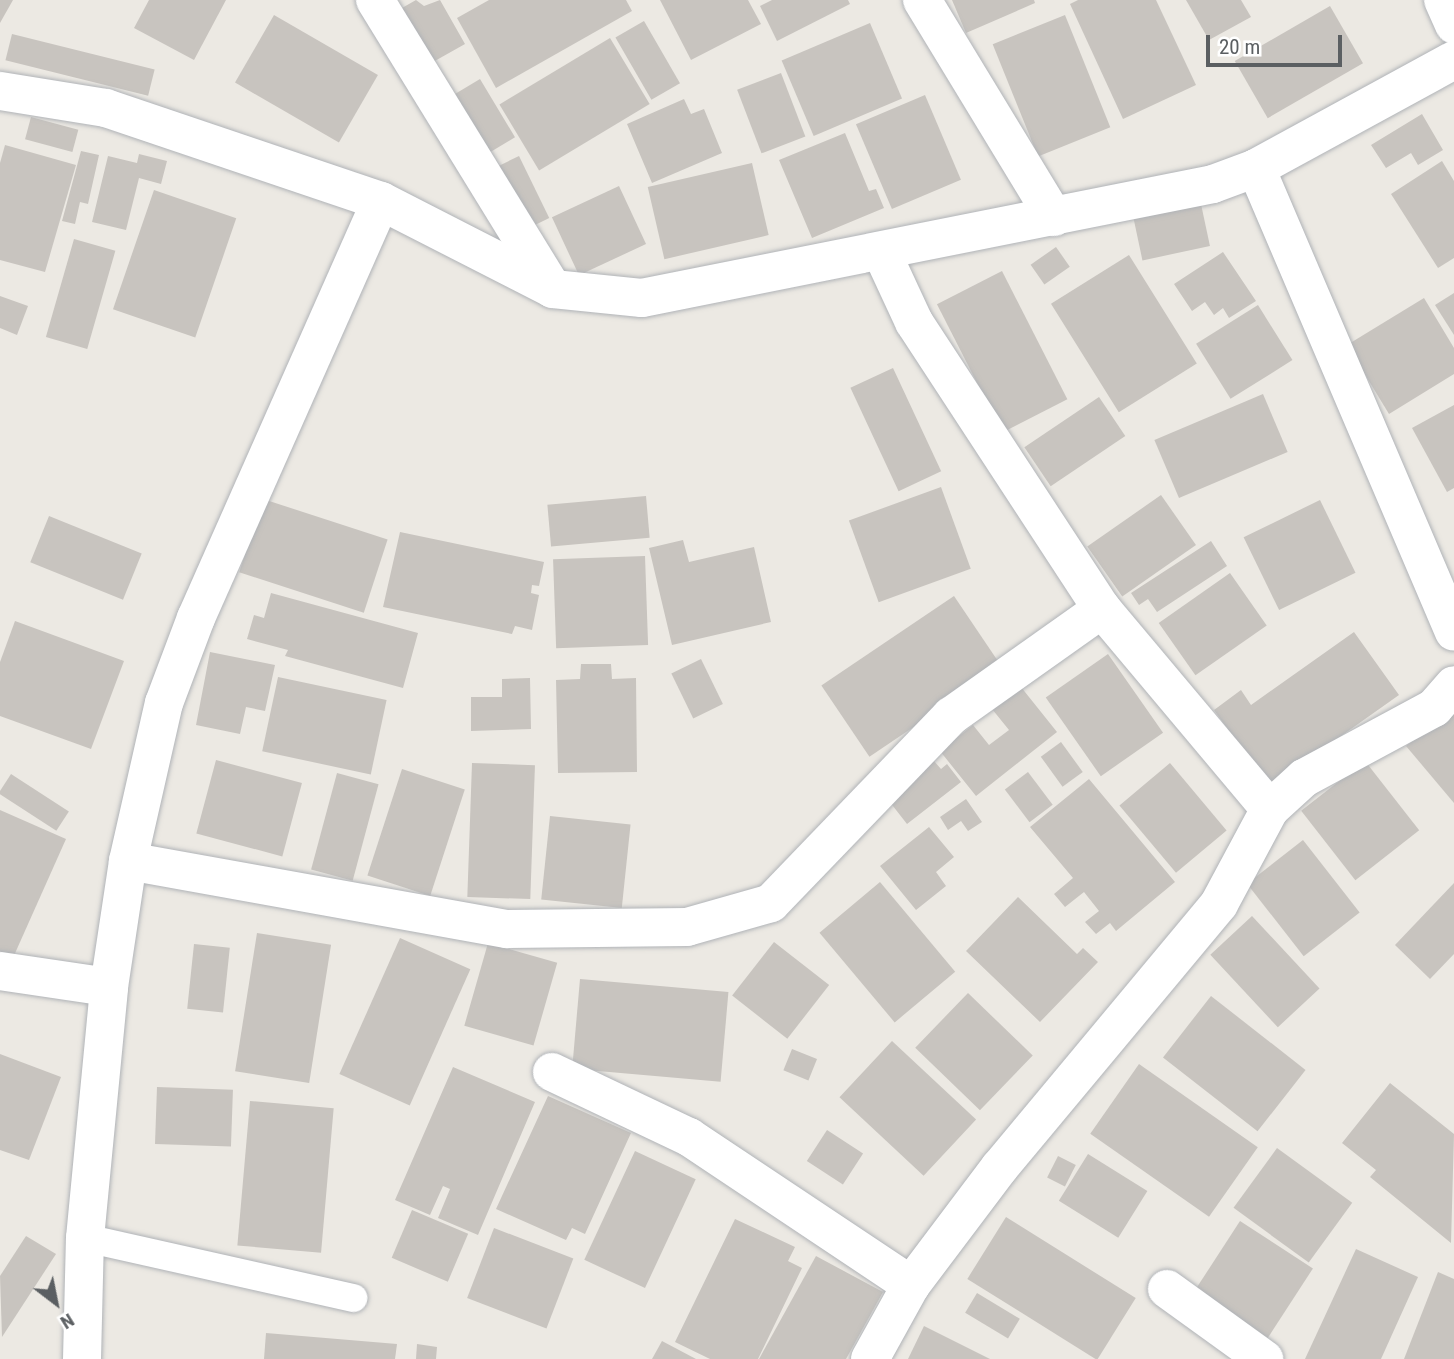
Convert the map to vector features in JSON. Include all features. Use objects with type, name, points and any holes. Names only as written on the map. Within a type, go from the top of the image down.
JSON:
[{"type":"street","points":[[375,0],[552,289]]},
{"type":"street","points":[[922,0],[1054,217]]},
{"type":"street","points":[[1443,0],[1454,25]]},
{"type":"street","points":[[0,91],[106,108],[381,201],[552,289],[642,298],[882,253],[1213,184],[1256,168],[1454,60]]},
{"type":"street","points":[[1256,168],[1454,632]]},
{"type":"street","points":[[82,1359],[85,1238],[109,987],[128,861],[163,703],[195,618],[381,201]]},
{"type":"street","points":[[882,253],[914,322],[1102,609],[1270,809]]},
{"type":"street","points":[[128,861],[507,929],[687,927],[771,903],[951,716],[1102,609]]},
{"type":"street","points":[[870,1359],[911,1285],[1000,1167],[1219,904],[1270,809],[1304,778],[1434,708],[1454,685]]},
{"type":"street","points":[[0,971],[109,987]]},
{"type":"street","points":[[552,1072],[690,1137],[911,1285]]},
{"type":"street","points":[[1167,1289],[1264,1359]]},
{"type":"lane","points":[[85,1238],[353,1298]]},
{"type":"building","points":[[0,0],[13,0],[0,23]]},
{"type":"building","points":[[149,0],[226,0],[194,60],[134,28]]},
{"type":"building","points":[[416,0],[424,6],[440,0],[465,44],[433,62],[402,8]]},
{"type":"building","points":[[489,0],[626,0],[632,11],[496,88],[457,18]]},
{"type":"building","points":[[660,0],[748,0],[761,24],[691,60]]},
{"type":"building","points":[[772,0],[848,0],[850,4],[777,41],[760,6]]},
{"type":"building","points":[[952,0],[1034,0],[1035,3],[966,33]]},
{"type":"building","points":[[1078,0],[1156,0],[1196,85],[1123,119],[1070,4]]},
{"type":"building","points":[[1186,0],[1241,0],[1251,17],[1209,40]]},
{"type":"building","points":[[1330,6],[1363,63],[1268,118],[1235,61]]},
{"type":"building","points":[[274,15],[378,75],[339,143],[235,83]]},
{"type":"building","points":[[1065,15],[1110,127],[1038,156],[993,44]]},
{"type":"building","points":[[644,21],[680,83],[651,100],[615,38]]},
{"type":"building","points":[[870,23],[902,98],[814,136],[782,61]]},
{"type":"building","points":[[12,34],[155,70],[148,96],[5,60]]},
{"type":"building","points":[[610,38],[650,104],[539,170],[499,104]]},
{"type":"building","points":[[781,73],[805,136],[761,153],[737,90]]},
{"type":"building","points":[[480,79],[515,137],[486,155],[451,97]]},
{"type":"building","points":[[925,95],[961,180],[892,209],[856,124]]},
{"type":"building","points":[[684,99],[691,114],[704,109],[722,153],[652,183],[627,124]]},
{"type":"building","points":[[1422,114],[1443,150],[1418,165],[1411,153],[1386,168],[1371,145]]},
{"type":"building","points":[[31,117],[78,130],[72,152],[25,139]]},
{"type":"building","points":[[845,133],[869,191],[876,189],[884,208],[812,238],[779,160]]},
{"type":"building","points":[[5,145],[76,165],[45,272],[0,260],[0,163]]},
{"type":"building","points":[[81,151],[99,155],[88,204],[80,202],[75,224],[62,221]]},
{"type":"building","points":[[139,154],[167,161],[161,184],[139,178],[126,230],[92,222],[108,156],[137,163]]},
{"type":"building","points":[[519,156],[549,218],[527,229],[497,167]]},
{"type":"building","points":[[1442,161],[1454,181],[1454,258],[1438,268],[1391,194]]},
{"type":"building","points":[[752,163],[769,235],[664,259],[648,187]]},
{"type":"building","points":[[619,186],[646,244],[579,275],[552,217]]},
{"type":"building","points":[[154,190],[236,218],[195,337],[113,309]]},
{"type":"building","points":[[1201,204],[1210,246],[1142,260],[1134,218]]},
{"type":"building","points":[[74,239],[115,251],[87,349],[46,337]]},
{"type":"building","points":[[1056,247],[1070,267],[1044,284],[1031,265]]},
{"type":"building","points":[[1223,252],[1256,301],[1229,318],[1223,308],[1214,315],[1205,302],[1192,311],[1174,284]]},
{"type":"building","points":[[1129,255],[1197,364],[1119,412],[1051,304]]},
{"type":"building","points":[[1002,271],[1067,399],[1002,432],[937,304]]},
{"type":"building","points":[[1454,293],[1454,335],[1435,305]]},
{"type":"building","points":[[0,296],[28,306],[17,335],[0,328]]},
{"type":"building","points":[[1424,298],[1454,348],[1454,374],[1389,414],[1347,345]]},
{"type":"building","points":[[1258,305],[1292,360],[1231,399],[1196,344]]},
{"type":"building","points":[[893,368],[941,471],[899,491],[850,388]]},
{"type":"building","points":[[1263,394],[1288,452],[1179,498],[1154,440]]},
{"type":"building","points":[[1099,397],[1125,436],[1051,486],[1024,447]]},
{"type":"building","points":[[1454,405],[1454,488],[1447,492],[1412,428]]},
{"type":"building","points":[[941,487],[971,569],[879,602],[849,521]]},
{"type":"building","points":[[1161,495],[1196,545],[1122,597],[1087,547]]},
{"type":"building","points":[[646,496],[650,538],[551,546],[547,505]]},
{"type":"building","points":[[263,499],[388,539],[364,613],[239,572]]},
{"type":"building","points":[[1320,500],[1356,573],[1279,610],[1244,537]]},
{"type":"building","points":[[49,516],[142,553],[123,600],[30,562]]},
{"type":"building","points":[[400,532],[544,562],[539,586],[532,585],[531,593],[539,595],[532,630],[515,626],[512,634],[383,607]]},
{"type":"building","points":[[683,540],[689,562],[754,547],[771,622],[672,645],[649,548]]},
{"type":"building","points":[[1211,541],[1227,566],[1157,612],[1148,599],[1139,605],[1131,593]]},
{"type":"building","points":[[645,556],[648,645],[556,648],[553,559]]},
{"type":"building","points":[[1230,573],[1267,625],[1195,675],[1159,623]]},
{"type":"building","points":[[271,593],[418,633],[403,688],[285,656],[288,650],[247,639],[254,615],[264,618]]},
{"type":"building","points":[[954,596],[1002,667],[869,757],[821,685]]},
{"type":"building","points":[[15,621],[124,661],[91,749],[0,716],[0,662]]},
{"type":"building","points":[[1354,632],[1399,695],[1269,787],[1214,710],[1241,690],[1251,705]]},
{"type":"building","points":[[210,652],[275,665],[265,711],[246,707],[240,734],[196,725]]},
{"type":"building","points":[[1108,654],[1163,733],[1101,776],[1046,698]]},
{"type":"building","points":[[701,659],[723,704],[693,718],[671,673]]},
{"type":"building","points":[[581,664],[611,664],[612,679],[636,678],[637,772],[558,773],[556,680],[580,679]]},
{"type":"building","points":[[278,677],[387,700],[371,774],[262,751]]},
{"type":"building","points":[[530,678],[531,729],[471,731],[471,697],[502,697],[502,679]]},
{"type":"building","points":[[1021,687],[1057,732],[976,796],[940,751],[973,725],[989,745],[1009,730],[992,709]]},
{"type":"building","points":[[1454,706],[1454,803],[1406,746]]},
{"type":"building","points":[[1061,742],[1083,772],[1063,787],[1041,757]]},
{"type":"building","points":[[216,760],[302,783],[282,856],[196,833]]},
{"type":"building","points":[[934,761],[941,769],[947,764],[961,782],[907,824],[882,792]]},
{"type":"building","points":[[1365,761],[1419,830],[1355,880],[1301,811]]},
{"type":"building","points":[[472,763],[535,765],[530,899],[467,897]]},
{"type":"building","points":[[1170,763],[1227,830],[1176,873],[1119,805]]},
{"type":"building","points":[[402,769],[465,789],[430,896],[367,876]]},
{"type":"building","points":[[1028,772],[1053,805],[1030,822],[1005,789]]},
{"type":"building","points":[[337,773],[379,784],[353,881],[311,870]]},
{"type":"building","points":[[11,774],[69,812],[56,831],[0,794]]},
{"type":"building","points":[[1089,779],[1175,882],[1116,931],[1110,923],[1096,934],[1085,922],[1099,911],[1084,892],[1065,907],[1054,894],[1073,878],[1030,827]]},
{"type":"building","points":[[966,799],[982,822],[968,831],[961,821],[948,830],[940,817]]},
{"type":"building","points":[[0,810],[66,839],[12,960],[0,954]]},
{"type":"building","points":[[550,816],[631,824],[622,908],[541,900]]},
{"type":"building","points":[[929,827],[954,857],[936,872],[946,886],[916,910],[880,866]]},
{"type":"building","points":[[1303,840],[1360,912],[1304,956],[1247,884]]},
{"type":"building","points":[[880,882],[955,972],[895,1022],[819,933]]},
{"type":"building","points":[[1454,883],[1454,954],[1430,979],[1395,945]]},
{"type":"building","points":[[1018,897],[1077,954],[1083,948],[1098,962],[1040,1022],[966,951]]},
{"type":"building","points":[[1252,916],[1320,988],[1278,1027],[1210,955]]},
{"type":"building","points":[[257,933],[331,945],[309,1083],[235,1071]]},
{"type":"building","points":[[400,938],[470,969],[410,1105],[339,1074]]},
{"type":"building","points":[[774,942],[829,985],[787,1039],[732,996]]},
{"type":"building","points":[[488,943],[557,963],[534,1046],[464,1026]]},
{"type":"building","points":[[194,944],[230,948],[223,1012],[187,1009]]},
{"type":"building","points":[[580,979],[728,992],[721,1082],[572,1069]]},
{"type":"building","points":[[968,993],[1033,1056],[980,1110],[915,1048]]},
{"type":"building","points":[[1211,996],[1306,1070],[1258,1131],[1163,1057]]},
{"type":"building","points":[[892,1041],[976,1119],[924,1176],[839,1097]]},
{"type":"building","points":[[792,1049],[817,1059],[808,1080],[783,1070]]},
{"type":"building","points":[[0,1054],[61,1077],[29,1160],[0,1150]]},
{"type":"building","points":[[1139,1064],[1258,1147],[1209,1217],[1090,1134]]},
{"type":"building","points":[[453,1067],[535,1102],[478,1235],[438,1218],[450,1189],[443,1186],[430,1215],[395,1200]]},
{"type":"building","points":[[1390,1083],[1454,1134],[1451,1243],[1370,1177],[1376,1170],[1342,1143]]},
{"type":"building","points":[[157,1087],[233,1090],[231,1147],[155,1144]]},
{"type":"building","points":[[548,1096],[631,1133],[585,1234],[572,1228],[566,1240],[496,1209]]},
{"type":"building","points":[[250,1101],[334,1108],[321,1253],[237,1245]]},
{"type":"building","points":[[827,1130],[863,1153],[843,1184],[807,1161]]},
{"type":"building","points":[[1277,1148],[1352,1203],[1309,1263],[1234,1208]]},
{"type":"building","points":[[635,1151],[696,1179],[645,1288],[584,1260]]},
{"type":"building","points":[[1088,1154],[1147,1191],[1118,1238],[1059,1201]]},
{"type":"building","points":[[1058,1156],[1076,1165],[1065,1186],[1047,1177]]},
{"type":"building","points":[[412,1210],[468,1234],[448,1282],[392,1258]]},
{"type":"building","points":[[1006,1217],[1136,1298],[1095,1359],[967,1279]]},
{"type":"building","points":[[735,1219],[795,1247],[788,1261],[802,1268],[758,1359],[710,1359],[675,1342]]},
{"type":"building","points":[[1240,1221],[1313,1268],[1268,1338],[1195,1291]]},
{"type":"building","points":[[494,1228],[573,1258],[546,1328],[467,1298]]},
{"type":"building","points":[[26,1236],[56,1254],[2,1337],[0,1276]]},
{"type":"building","points":[[1356,1249],[1418,1277],[1381,1359],[1305,1359]]},
{"type":"building","points":[[816,1256],[883,1292],[846,1359],[759,1359]]},
{"type":"building","points":[[1438,1272],[1454,1279],[1454,1359],[1404,1359]]},
{"type":"building","points":[[977,1293],[1020,1319],[1008,1338],[965,1313]]},
{"type":"building","points":[[924,1326],[990,1359],[908,1359]]},
{"type":"building","points":[[266,1333],[397,1344],[395,1359],[264,1359]]},
{"type":"building","points":[[662,1341],[696,1359],[652,1359]]},
{"type":"building","points":[[417,1344],[437,1347],[436,1359],[416,1359]]}]
